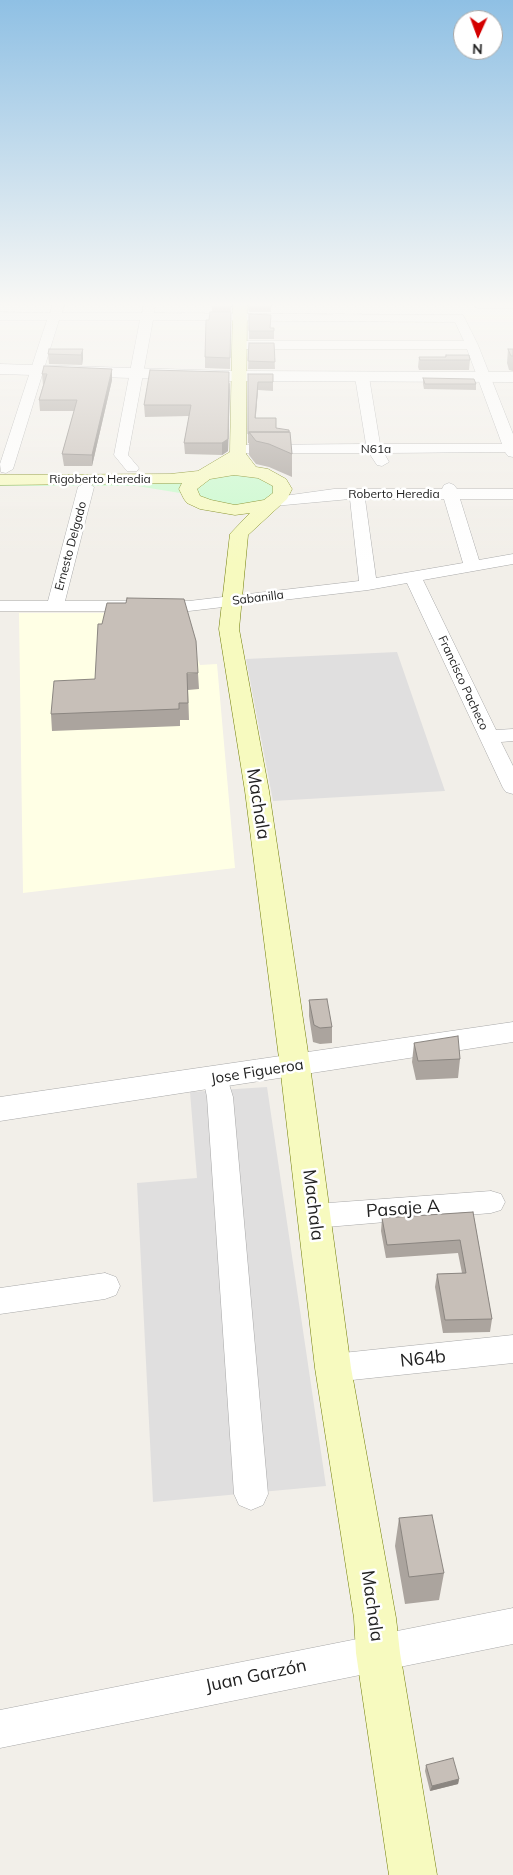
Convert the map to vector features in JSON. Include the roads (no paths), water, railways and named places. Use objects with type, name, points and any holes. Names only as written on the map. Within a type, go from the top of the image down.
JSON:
[{"type":"main road","points":[[238,390],[238,451],[249,471]]},
{"type":"main road","points":[[238,451],[188,488],[199,502],[239,534],[281,495],[283,489],[280,483]]},
{"type":"main road","name":"Rigoberto Heredia","points":[[3,474],[170,479],[234,470],[249,471],[273,478],[280,483]]},
{"type":"main road","name":"Rigoberto Heredia","points":[[0,487],[141,487],[235,510],[272,503]]},
{"type":"main road","name":"Machala","points":[[239,534],[229,629],[257,791],[315,1216],[333,1368],[374,1608],[378,1652],[414,1875]]},
{"type":"street","points":[[3,474],[31,390]]},
{"type":"street","points":[[132,468],[121,455],[133,390]]},
{"type":"street","points":[[364,390],[374,449],[384,465]]},
{"type":"street","points":[[489,390],[512,450]]},
{"type":"street","name":"N61a","points":[[238,451],[374,449],[512,450]]},
{"type":"street","name":"Roberto Heredia","points":[[280,483],[513,494]]},
{"type":"street","name":"Ernesto Delgado","points":[[55,606],[86,487]]},
{"type":"street","name":"Roberto Heredia","points":[[272,503],[357,494],[513,488]]},
{"type":"street","points":[[450,491],[472,566]]},
{"type":"street","points":[[357,494],[368,585]]},
{"type":"street","name":"Sabanilla","points":[[0,606],[182,606],[368,585],[513,559]]},
{"type":"street","name":"Francisco Pacheco","points":[[414,578],[513,788]]},
{"type":"street","points":[[488,738],[513,735]]},
{"type":"street","name":"Jose Figueroa","points":[[0,1110],[513,1032]]},
{"type":"street","points":[[216,1078],[220,1097],[250,1494]]},
{"type":"street","name":"Pasaje A","points":[[315,1216],[491,1202]]},
{"type":"street","points":[[0,1301],[105,1286]]},
{"type":"street","name":"N64b","points":[[333,1368],[513,1349]]},
{"type":"street","name":"Juan Garzón","points":[[0,1729],[513,1626]]}]
